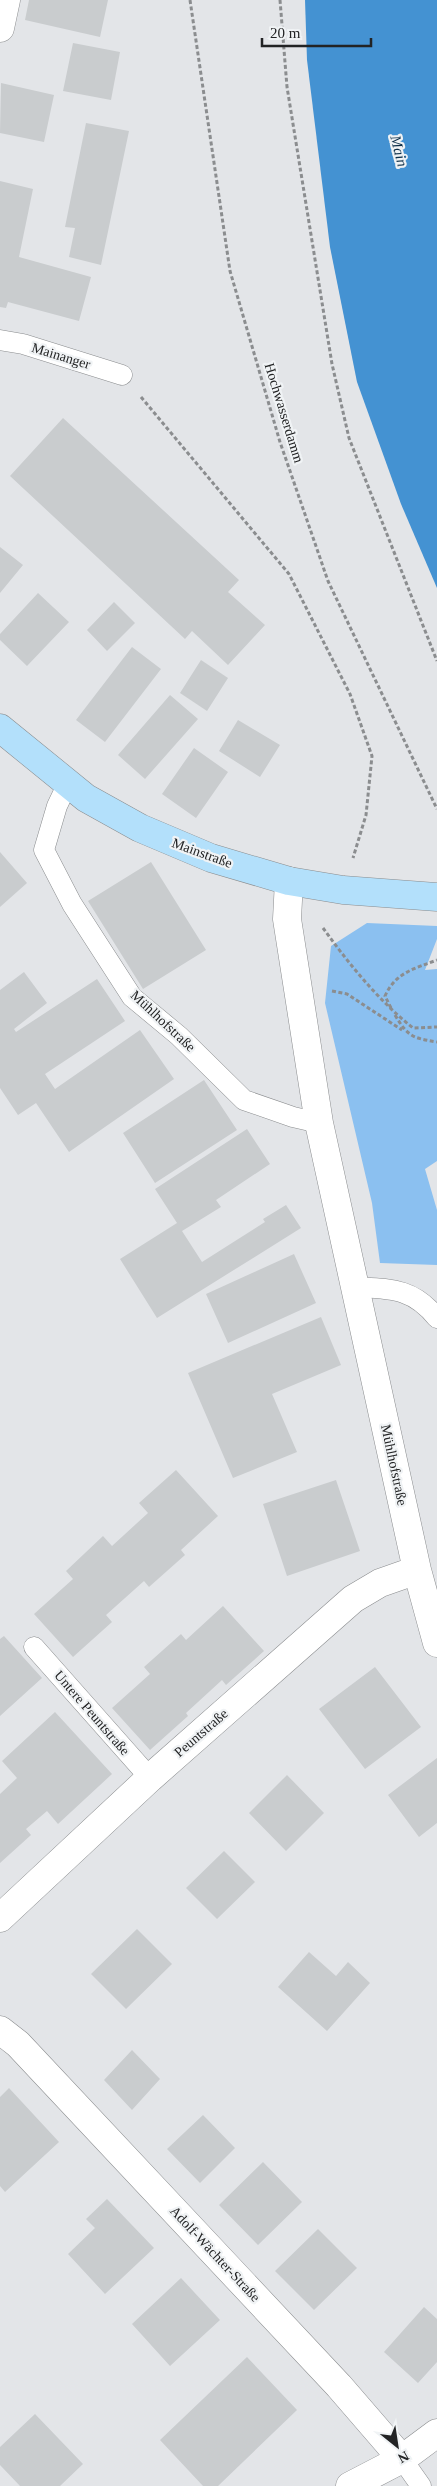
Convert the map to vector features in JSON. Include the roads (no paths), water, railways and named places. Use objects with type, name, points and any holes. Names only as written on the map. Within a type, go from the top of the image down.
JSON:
[{"type":"main road","name":"Mainstraße","points":[[0,728],[86,798],[140,828],[211,858],[289,881],[343,890],[437,897]]},
{"type":"street","points":[[0,28],[6,0]]},
{"type":"street","name":"Mühlhofstraße","points":[[289,881],[287,919],[319,1123],[417,1570],[437,1643]]},
{"type":"street","name":"Peuntstraße","points":[[0,1918],[150,1778],[353,1599],[380,1583],[417,1570]]},
{"type":"street","name":"Adolf-Wächter-Straße","points":[[0,2030],[18,2044],[339,2386],[402,2459]]},
{"type":"street","points":[[350,2486],[402,2459],[437,2433]]},
{"type":"lane","name":"Mainanger","points":[[0,340],[23,344],[122,375]]},
{"type":"lane","name":"Mühlhofstraße","points":[[68,783],[56,806],[44,850],[72,904],[132,997],[180,1036],[244,1100],[293,1117],[319,1123]]},
{"type":"lane","points":[[356,1286],[402,1290],[429,1308],[437,1318]]},
{"type":"lane","name":"Untere Peuntstraße","points":[[34,1647],[150,1778]]},
{"type":"lane","name":"Adolf-Wächter-Straße","points":[[402,2459],[421,2486]]},
{"type":"water","name":"Main","points":[[305,0],[437,0],[437,588],[401,504],[357,382],[330,247],[307,60]]}]
